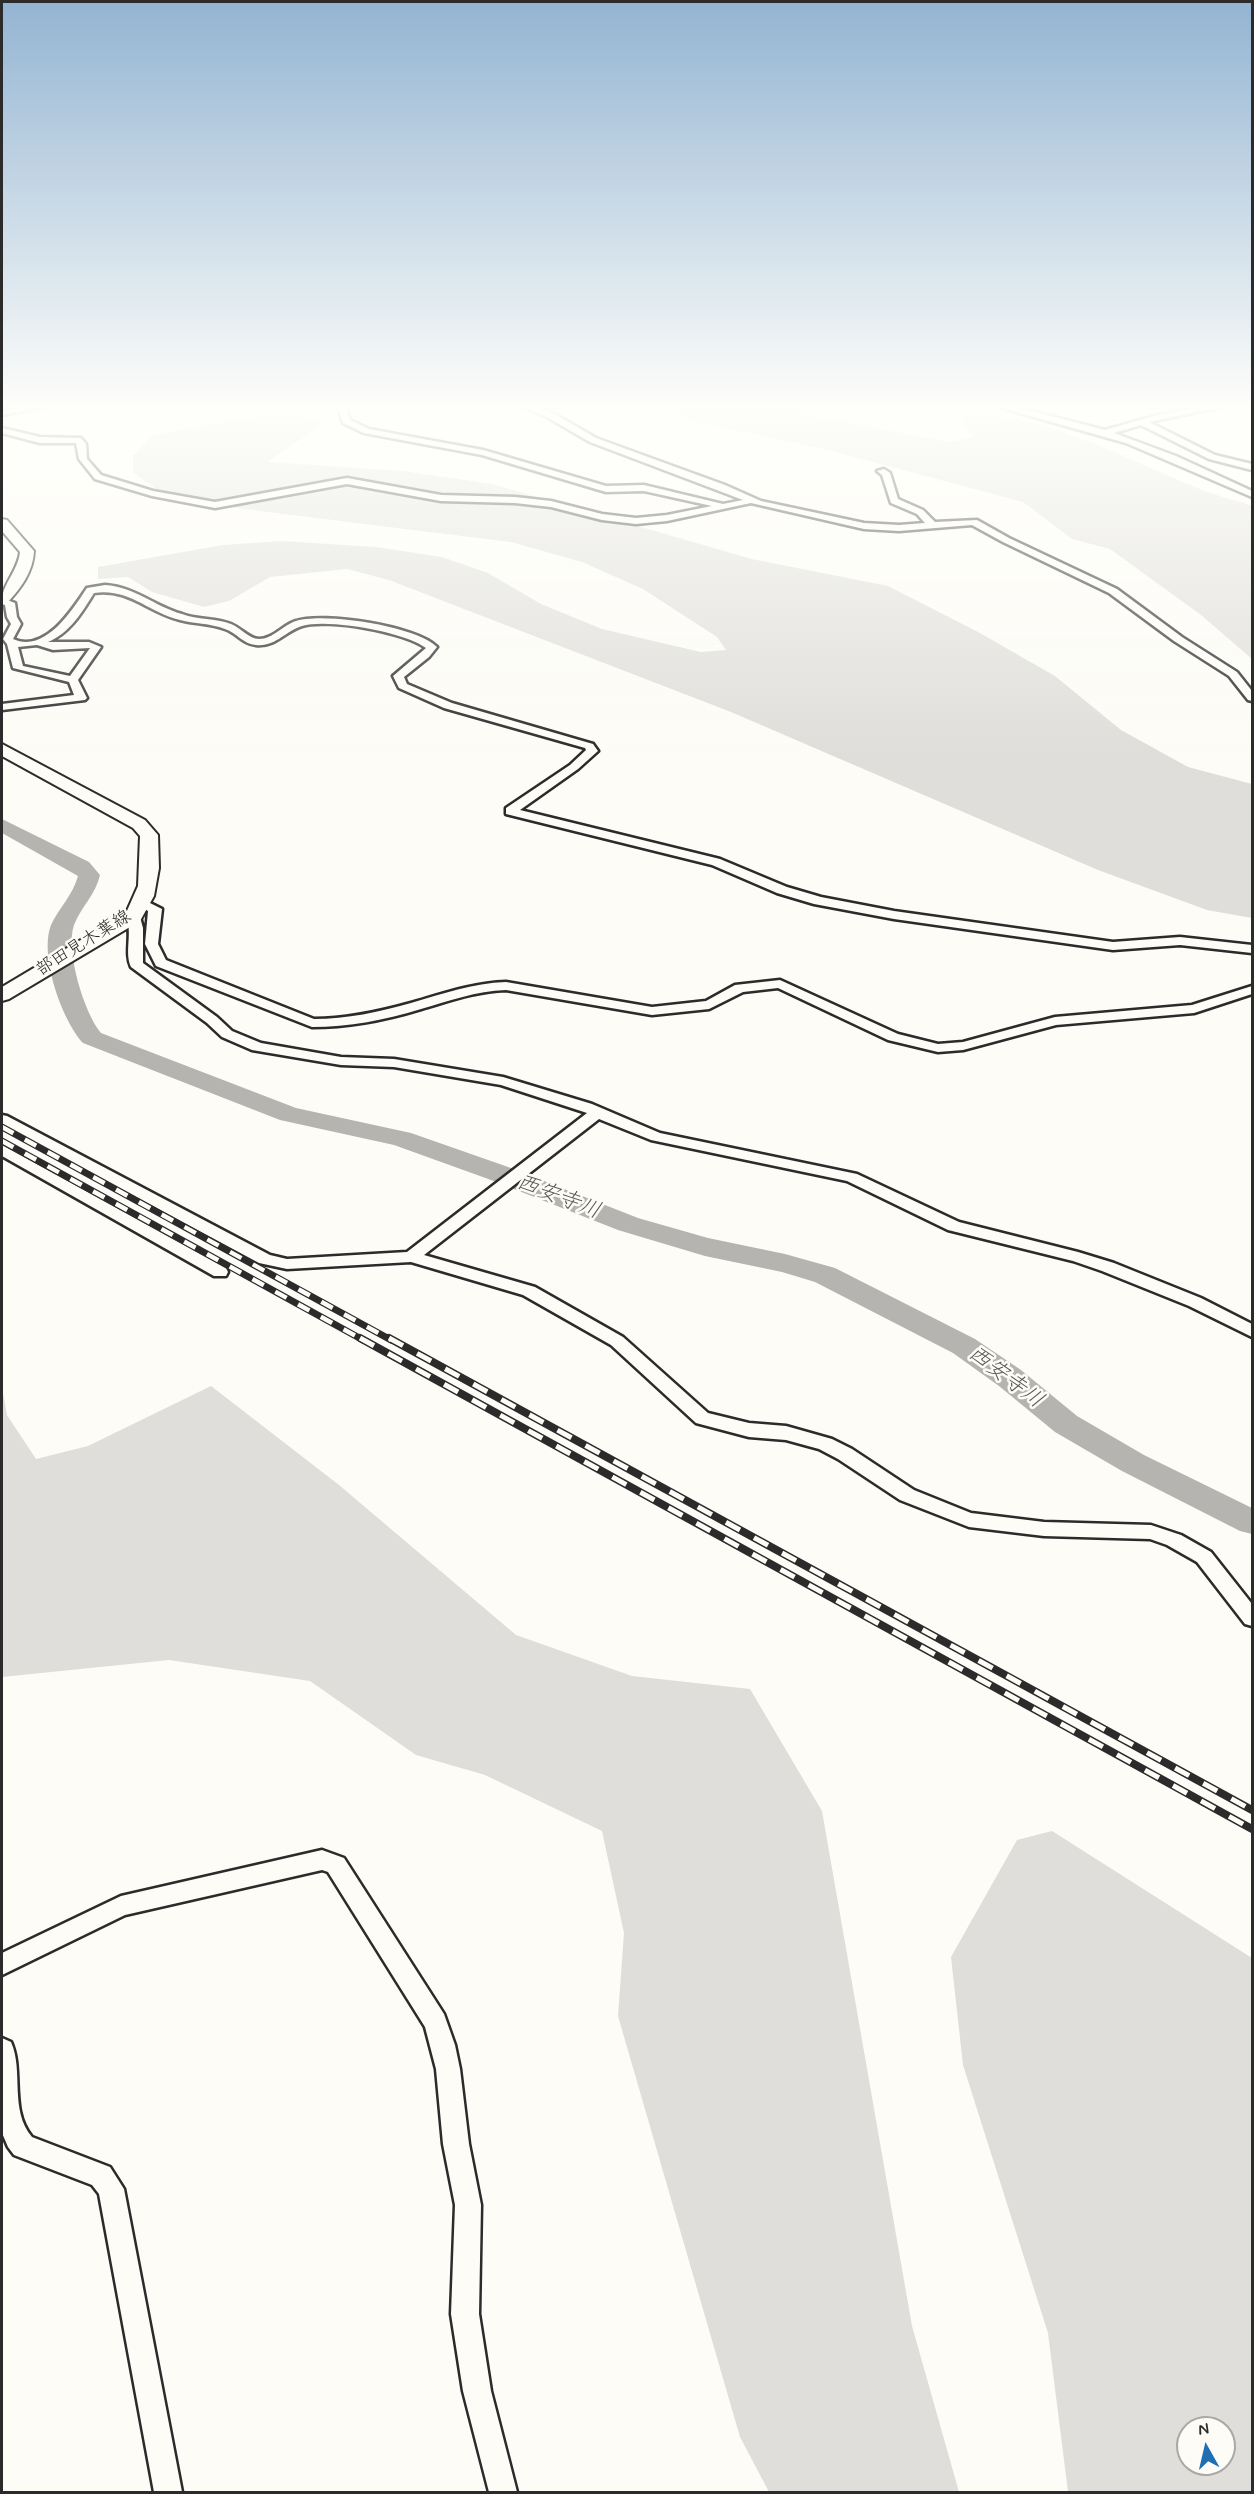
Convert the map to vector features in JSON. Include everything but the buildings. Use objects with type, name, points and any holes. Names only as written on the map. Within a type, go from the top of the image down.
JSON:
[{"type":"main road","points":[[2,523],[27,551],[27,562],[2,601]]},
{"type":"main road","name":"部田見木葉線","points":[[2,749],[139,824],[149,835],[149,885],[138,910],[67,957],[2,995]]},
{"type":"street","points":[[838,520],[864,526],[899,528],[974,522],[1006,540],[1113,591],[1178,639],[1233,674],[1252,698]]},
{"type":"street","points":[[928,520],[932,525]]},
{"type":"street","points":[[12,644],[39,642],[62,632],[92,590],[104,587],[117,587],[130,591],[156,608],[177,617],[234,629],[253,642],[269,641],[300,622],[382,628],[419,638],[432,647],[428,654],[408,665],[398,676],[403,686],[418,695],[482,717],[589,746],[592,751],[574,767],[510,811],[716,862],[782,890],[819,901],[894,915],[1113,946],[1180,941],[1252,949]]},
{"type":"street","points":[[2,601],[10,603],[12,617],[16,624],[8,639],[12,644],[17,666],[73,680]]},
{"type":"street","points":[[39,642],[50,647],[86,644],[96,647],[73,680]]},
{"type":"street","points":[[2,707],[80,700],[73,680]]},
{"type":"street","points":[[1252,990],[1194,1009],[1055,1021],[963,1046],[938,1048],[893,1037],[780,984],[740,988],[709,1005],[652,1011],[506,986],[483,986],[365,1019],[338,1024],[312,1023],[161,963],[153,954],[150,944],[155,909],[138,910],[135,955],[136,964],[236,1040],[257,1047],[341,1061],[394,1063],[503,1081],[598,1112],[656,1137],[851,1177],[954,1226],[1098,1263],[1195,1302],[1252,1331]]},
{"type":"street","points":[[411,1257],[598,1112]]},
{"type":"street","points":[[2,1119],[265,1259],[287,1264],[411,1257],[530,1291],[617,1341],[702,1418],[749,1430],[786,1433],[825,1444],[845,1454],[907,1495],[969,1520],[1044,1529],[1151,1532],[1174,1540],[1204,1557],[1252,1618]]},
{"type":"street","points":[[2,1150],[220,1272]]},
{"type":"street","points":[[2,1964],[121,1906],[322,1860],[336,1865],[435,2022],[443,2045],[456,2144],[468,2205],[465,2314],[477,2391],[503,2493]]},
{"type":"street","points":[[2,2050],[10,2125],[16,2141],[23,2146],[101,2176],[111,2189],[168,2493]]},
{"type":"shaded area","points":[[335,520],[618,520],[752,559],[888,586],[980,633],[1055,676],[1121,730],[1188,767],[1252,784],[1252,918],[1207,910],[1098,870],[731,712],[389,580],[347,569],[270,577],[229,601],[204,607],[152,592],[128,577],[98,579],[98,567],[223,545],[281,541],[376,547],[442,557],[488,573],[541,604],[602,629],[701,652],[726,650],[717,637],[643,589],[582,562],[511,542]]},
{"type":"shaded area","points":[[1047,520],[1252,520],[1252,659],[1201,615],[1110,549],[1072,539]]},
{"type":"shaded area","points":[[211,1386],[339,1485],[516,1635],[632,1676],[750,1689],[822,1811],[912,2326],[959,2492],[769,2492],[740,2437],[618,2016],[624,1933],[602,1831],[485,1775],[416,1755],[310,1681],[169,1660],[2,1677],[2,1387],[7,1415],[36,1459],[88,1446]]},
{"type":"shaded area","points":[[1052,1831],[1252,1958],[1252,2492],[1068,2492],[1048,2333],[963,2065],[951,1957],[1017,1840]]},
{"type":"waterway","name":"西安寺川","points":[[2,825],[81,867],[89,875],[82,895],[63,925],[59,937],[59,949],[69,991],[84,1029],[92,1038],[289,1114],[402,1139],[501,1174],[628,1224],[705,1247],[785,1263],[825,1275],[964,1346],[1010,1378],[1066,1424],[1133,1463],[1252,1522]]},
{"type":"railway","points":[[2,1127],[391,1340]]},
{"type":"railway","points":[[2,1141],[363,1340]]},
{"type":"railway","points":[[360,1338],[1252,1829]]},
{"type":"railway","points":[[389,1338],[1252,1810]]}]
